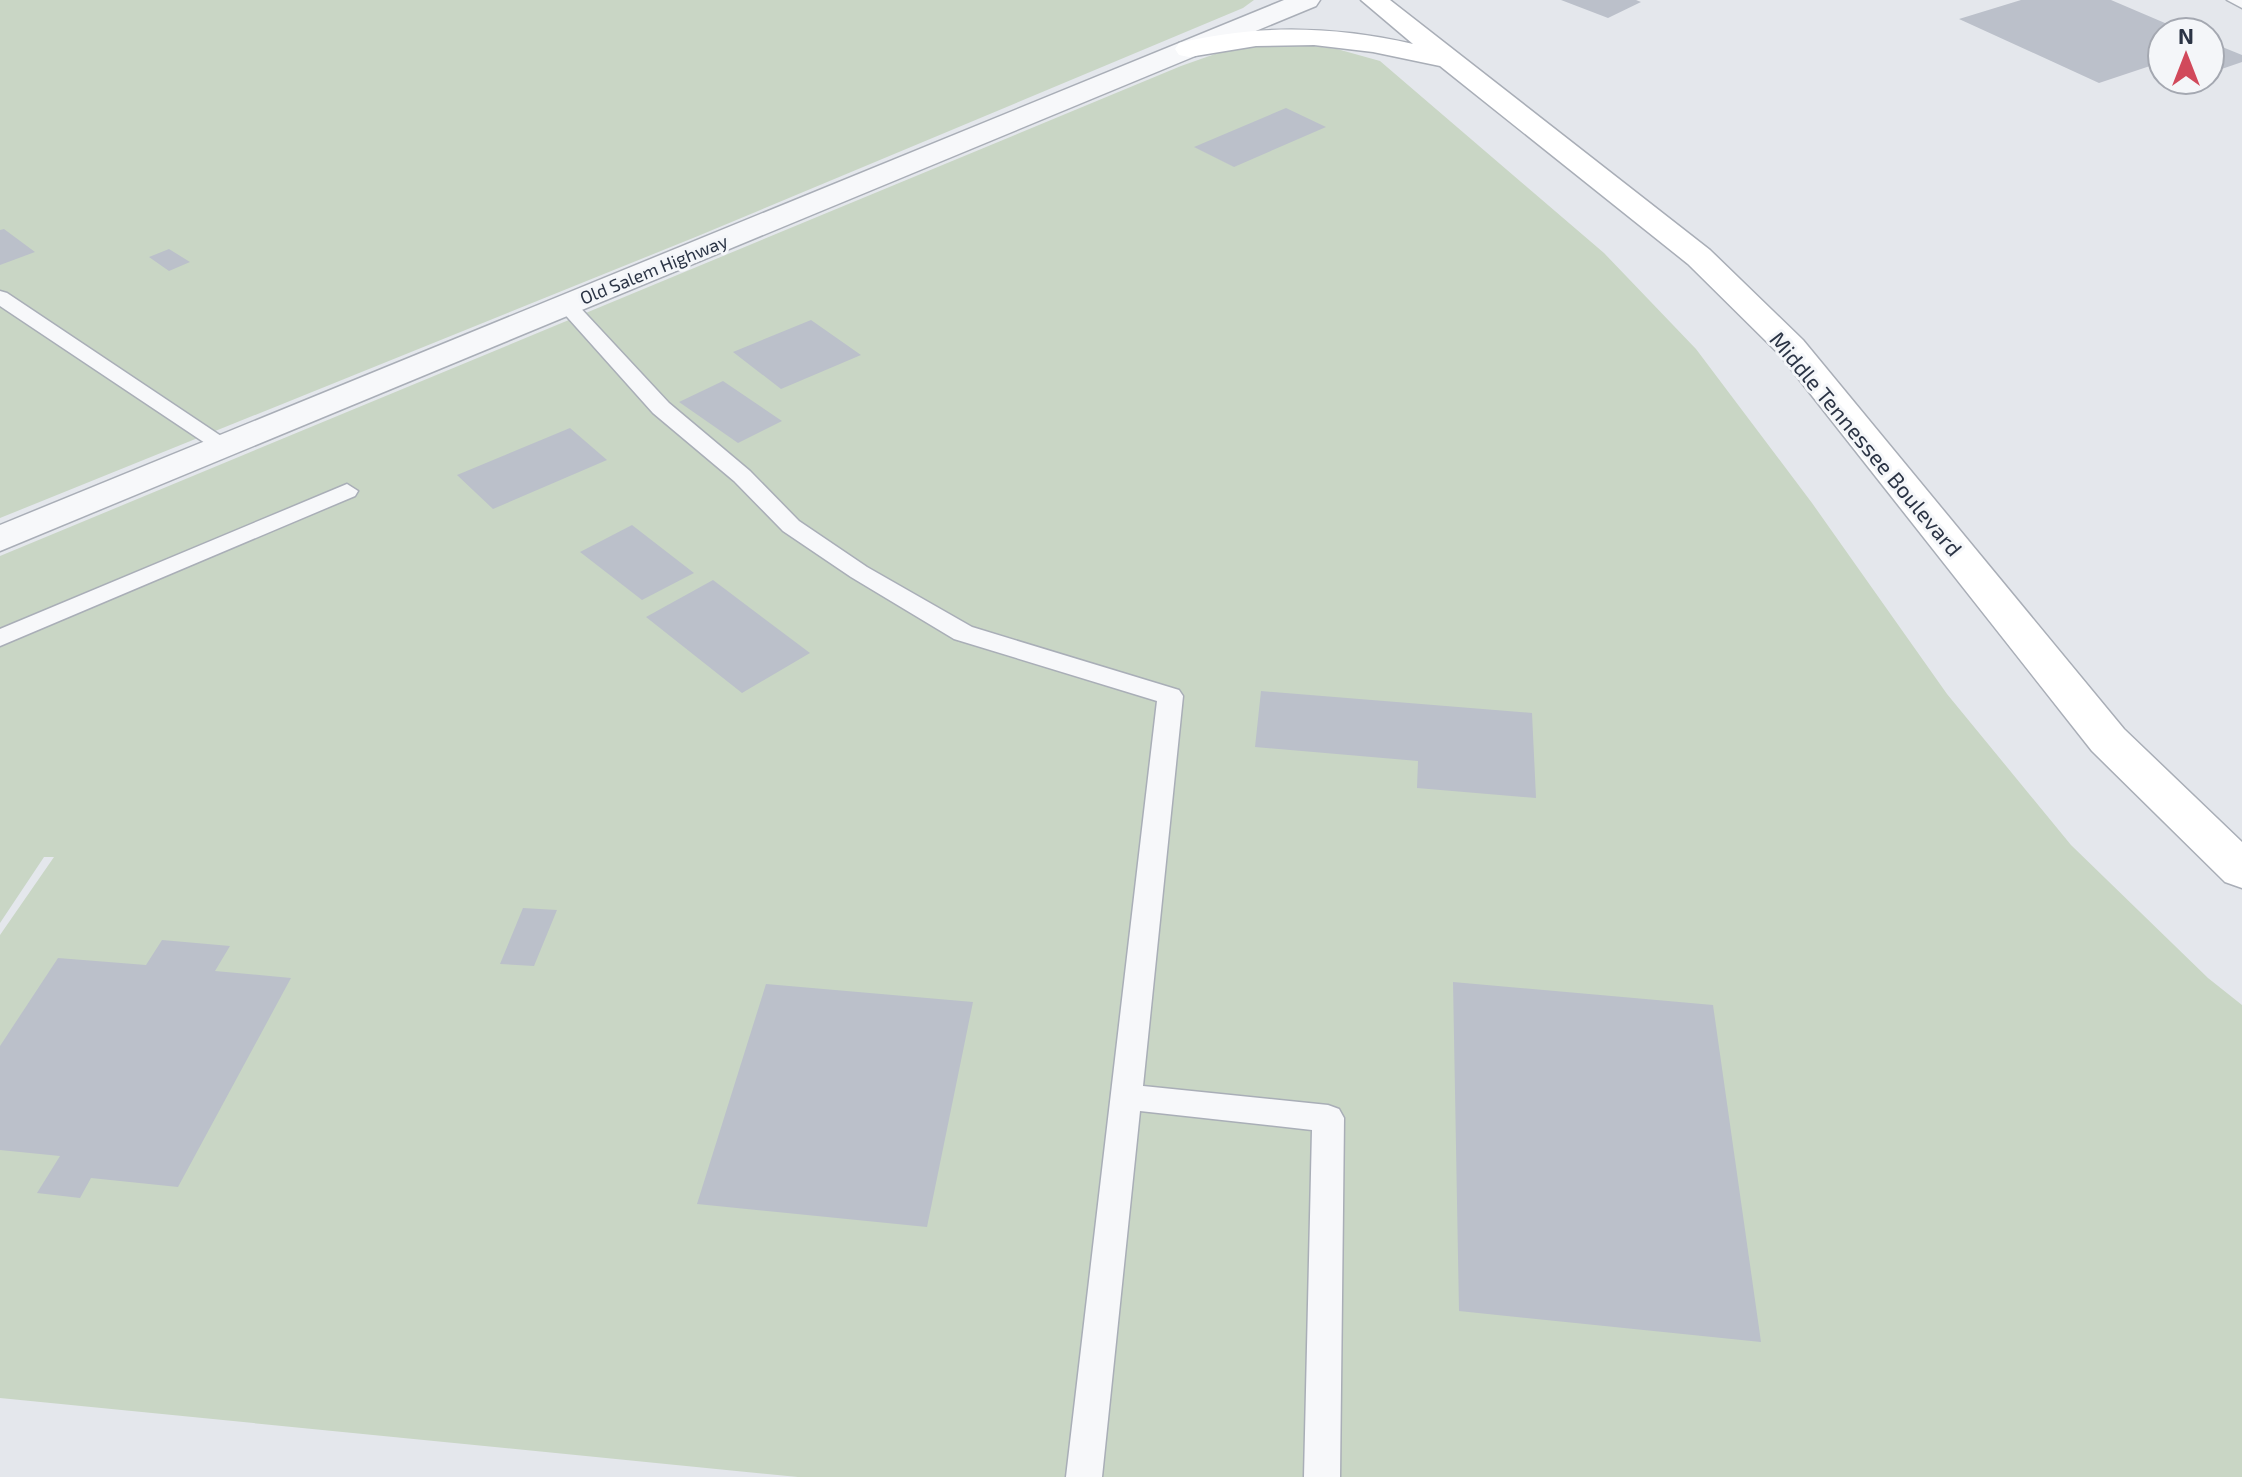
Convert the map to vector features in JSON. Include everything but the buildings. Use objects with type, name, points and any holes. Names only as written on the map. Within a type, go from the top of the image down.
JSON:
[{"type":"main road","name":"Middle Tennessee Boulevard","points":[[1374,0],[1699,257],[1791,347],[2108,740],[2242,870]]},
{"type":"main road","points":[[1189,49],[1239,38],[1313,35],[1362,40],[1452,62]]},
{"type":"street","name":"Old Salem Highway","points":[[0,539],[1307,0]]},
{"type":"lane","points":[[2235,0],[2242,3]]},
{"type":"lane","points":[[0,297],[225,446]]},
{"type":"lane","points":[[567,305],[661,408],[742,476],[791,526],[859,572],[963,633],[1170,696],[1084,1477]]},
{"type":"lane","points":[[0,638],[347,491]]},
{"type":"lane","points":[[1126,1097],[1328,1118],[1322,1477]]},
{"type":"green space","points":[[0,0],[1254,0],[1243,8],[698,236],[0,518]]},
{"type":"green space","points":[[1289,43],[1337,49],[1380,61],[1604,253],[1696,349],[1812,503],[1947,694],[2071,845],[2208,978],[2242,1005],[2242,1477],[798,1477],[0,1398],[0,935],[54,857],[44,857],[0,923],[0,556],[1181,66],[1232,48]]}]
